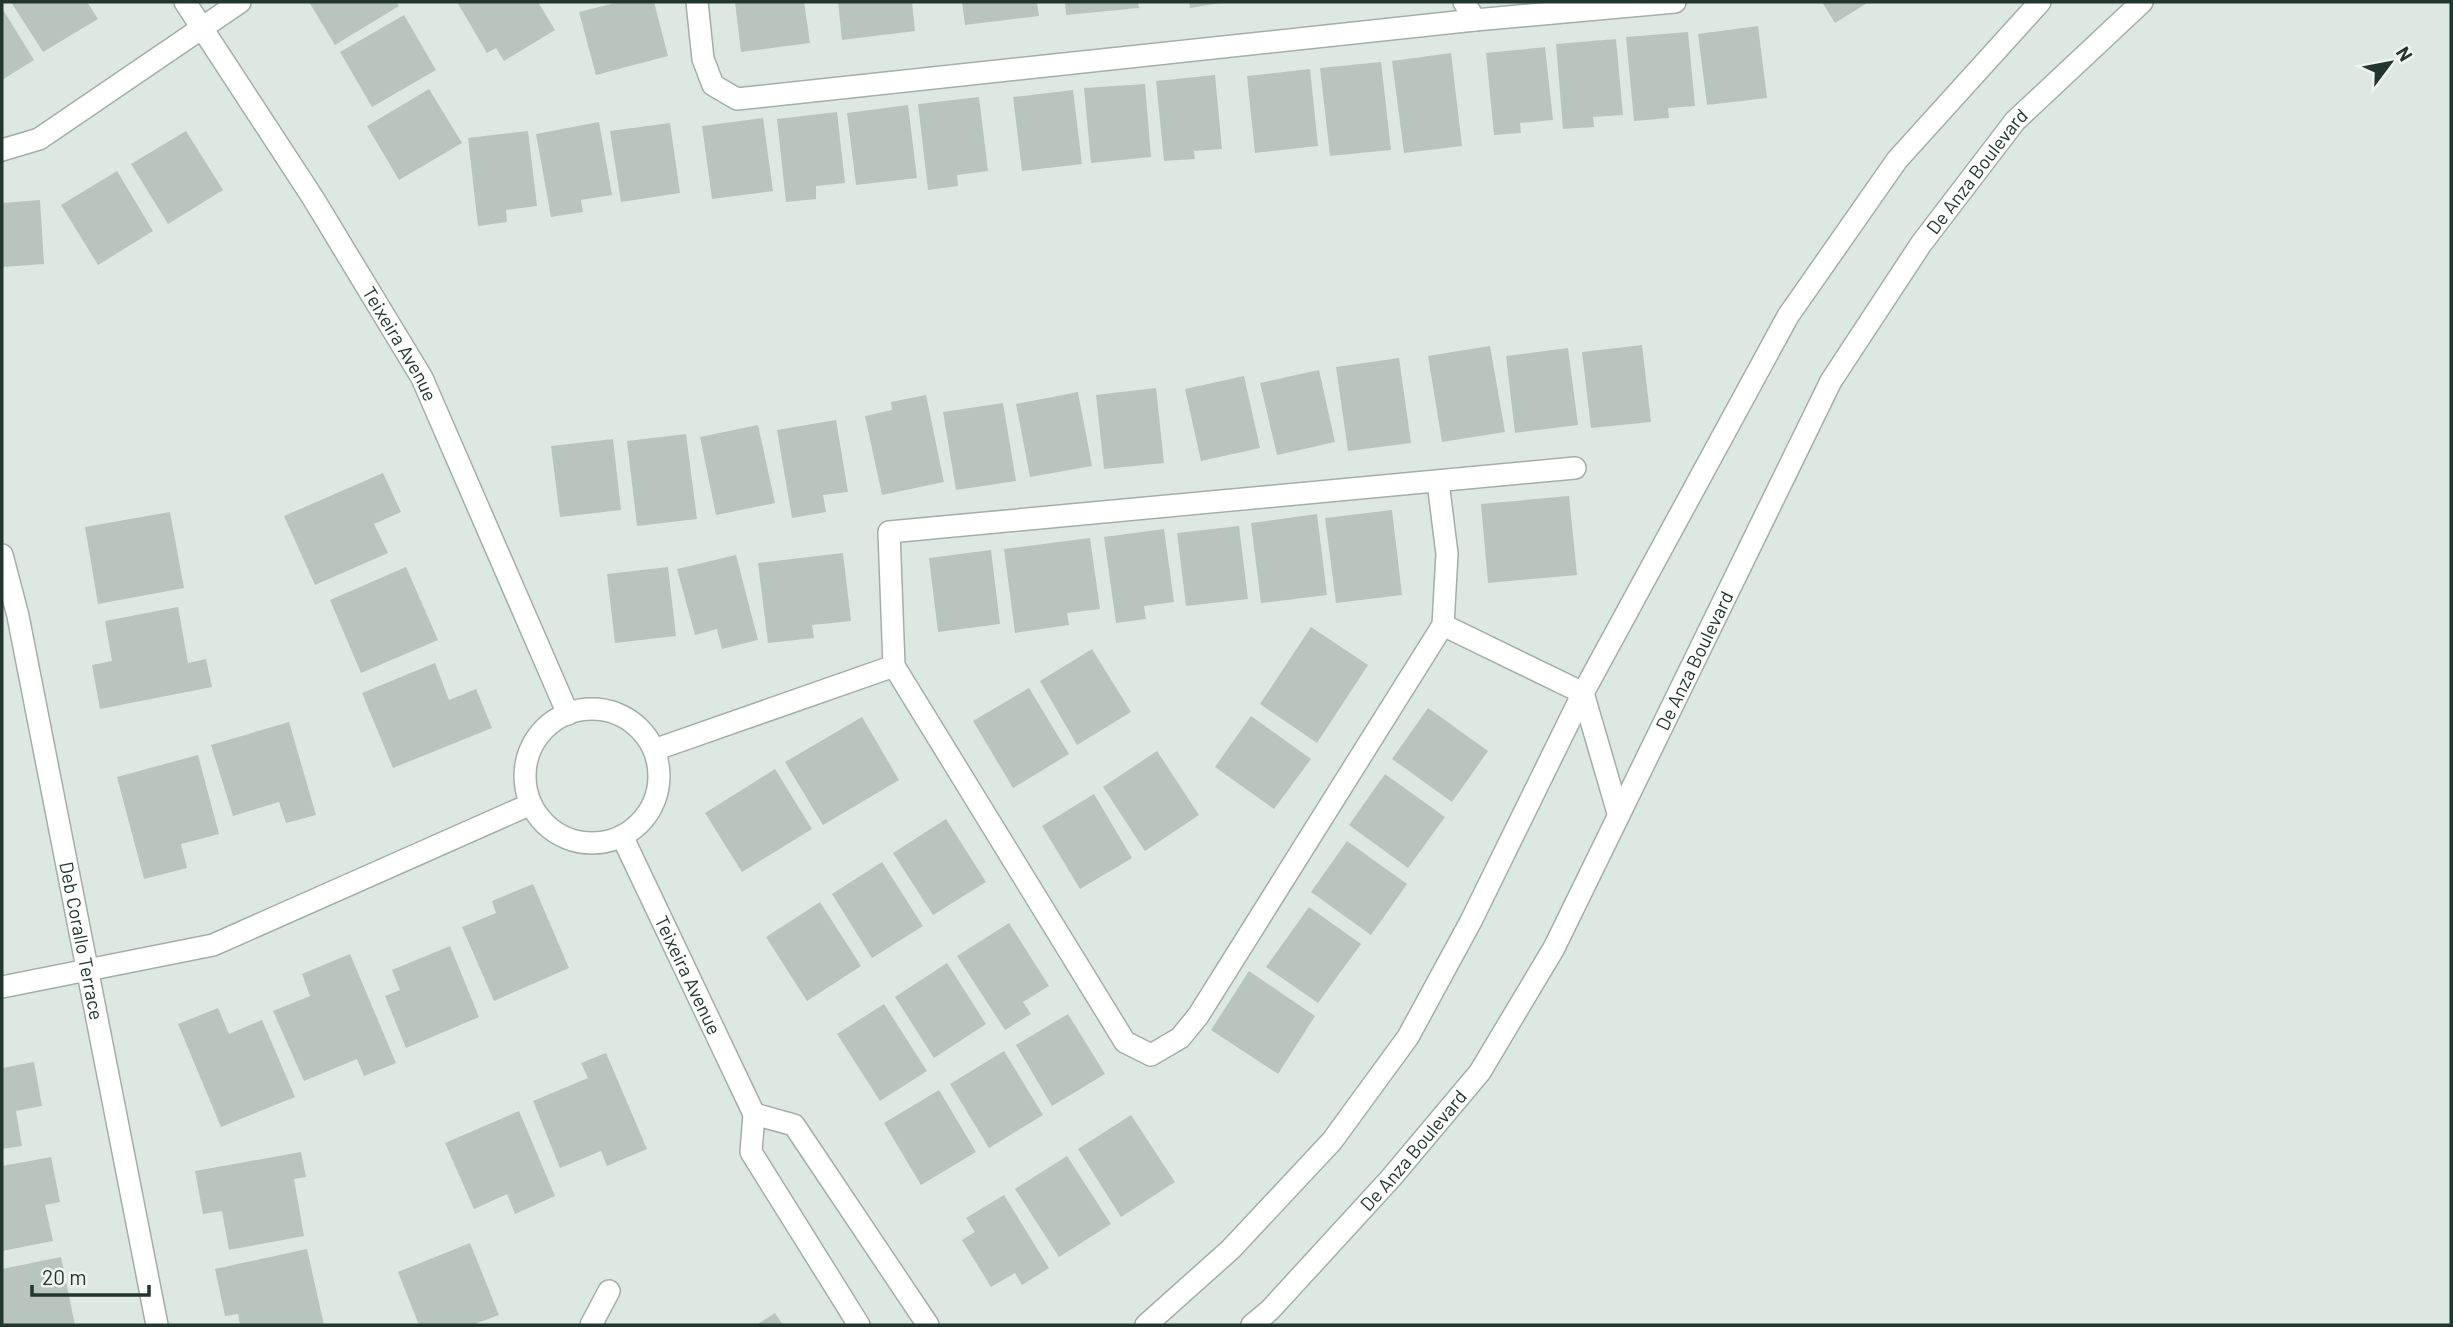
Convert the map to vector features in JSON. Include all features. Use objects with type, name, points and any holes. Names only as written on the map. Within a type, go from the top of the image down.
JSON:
[{"type":"street","name":"Teixeira Avenue","points":[[185,2],[313,198],[422,378],[568,714]]},
{"type":"street","points":[[2,150],[39,139],[151,65],[200,26],[240,2]]},
{"type":"street","points":[[697,2],[703,60],[713,85],[737,99],[1469,11],[1675,2]]},
{"type":"street","points":[[1146,1325],[1231,1249],[1332,1142],[1408,1037],[1471,921],[1583,692],[1788,316],[1897,160],[2040,2]]},
{"type":"street","name":"De Anza Boulevard","points":[[1252,1325],[1270,1310],[1391,1178],[1480,1072],[1553,948],[1831,381],[1921,244],[2015,121],[2142,2]]},
{"type":"street","points":[[1438,482],[1447,554],[1443,625],[1198,1016],[1180,1038],[1151,1055],[1125,1042],[894,666],[888,532],[1575,468]]},
{"type":"street","name":"Deb Corallo Terrace","points":[[2,555],[18,615],[157,1325]]},
{"type":"street","points":[[1443,625],[1583,692],[1618,813]]},
{"type":"street","points":[[654,750],[894,666]]},
{"type":"street","points":[[601,709],[624,716],[641,730],[654,750],[660,772],[657,795],[647,816],[622,836],[590,844],[569,840],[550,830],[526,794],[525,773],[529,751],[540,733],[578,710],[601,709]]},
{"type":"street","points":[[2,987],[213,945],[531,804]]},
{"type":"street","name":"Teixeira Avenue","points":[[622,836],[754,1114],[751,1152],[859,1325]]},
{"type":"street","points":[[754,1114],[794,1125],[928,1325]]},
{"type":"street","points":[[591,1325],[609,1291]]},
{"type":"building","points":[[11,2],[87,2],[98,19],[43,52]]},
{"type":"building","points":[[309,2],[396,2],[399,6],[335,45]]},
{"type":"building","points":[[457,2],[538,2],[555,30],[504,61],[496,48],[487,53]]},
{"type":"building","points":[[619,2],[654,2],[668,56],[596,75],[579,12]]},
{"type":"building","points":[[735,2],[804,2],[810,43],[741,52]]},
{"type":"building","points":[[838,2],[912,2],[915,31],[842,40]]},
{"type":"building","points":[[962,2],[1037,2],[1039,16],[965,25]]},
{"type":"building","points":[[1065,2],[1138,2],[1139,8],[1066,15]]},
{"type":"building","points":[[1189,2],[1220,2],[1220,3],[1190,8]]},
{"type":"building","points":[[1822,2],[1869,2],[1835,23]]},
{"type":"building","points":[[2,8],[34,60],[2,80]]},
{"type":"building","points":[[404,15],[436,70],[372,107],[340,52]]},
{"type":"building","points":[[1758,26],[1767,98],[1707,105],[1698,34]]},
{"type":"building","points":[[1688,32],[1695,106],[1668,108],[1669,118],[1634,121],[1626,37]]},
{"type":"building","points":[[1616,39],[1623,115],[1593,117],[1594,127],[1563,129],[1556,44]]},
{"type":"building","points":[[1545,47],[1553,120],[1520,123],[1521,133],[1494,135],[1486,53]]},
{"type":"building","points":[[1451,53],[1462,146],[1404,153],[1392,61]]},
{"type":"building","points":[[1381,62],[1391,150],[1330,156],[1320,68]]},
{"type":"building","points":[[1310,69],[1318,146],[1255,153],[1247,76]]},
{"type":"building","points":[[1215,75],[1222,149],[1194,151],[1195,159],[1164,161],[1156,81]]},
{"type":"building","points":[[1145,84],[1151,157],[1091,163],[1084,88]]},
{"type":"building","points":[[429,89],[462,143],[399,180],[367,126]]},
{"type":"building","points":[[1073,90],[1082,164],[1022,171],[1013,97]]},
{"type":"building","points":[[979,97],[988,171],[957,175],[958,186],[928,190],[918,104]]},
{"type":"building","points":[[908,105],[917,178],[856,185],[847,113]]},
{"type":"building","points":[[837,112],[845,183],[816,186],[816,199],[786,202],[777,119]]},
{"type":"building","points":[[763,118],[773,191],[712,199],[702,126]]},
{"type":"building","points":[[599,122],[612,195],[581,200],[583,212],[551,217],[536,134]]},
{"type":"building","points":[[670,123],[680,193],[621,202],[610,131]]},
{"type":"building","points":[[186,131],[223,190],[168,224],[131,164]]},
{"type":"building","points":[[528,131],[537,206],[506,210],[507,222],[478,226],[468,138]]},
{"type":"building","points":[[117,171],[153,231],[98,265],[61,205]]},
{"type":"building","points":[[40,200],[44,264],[2,267],[2,203]]},
{"type":"building","points":[[1642,345],[1651,422],[1591,428],[1582,352]]},
{"type":"building","points":[[1490,346],[1505,432],[1442,442],[1428,356]]},
{"type":"building","points":[[1568,348],[1578,425],[1515,433],[1506,356]]},
{"type":"building","points":[[1399,358],[1411,443],[1348,451],[1336,367]]},
{"type":"building","points":[[1319,370],[1335,442],[1277,455],[1260,383]]},
{"type":"building","points":[[1244,376],[1260,448],[1201,461],[1185,389]]},
{"type":"building","points":[[1156,388],[1164,463],[1104,469],[1096,395]]},
{"type":"building","points":[[1078,392],[1092,466],[1030,477],[1016,404]]},
{"type":"building","points":[[926,395],[944,482],[882,495],[865,416],[892,410],[891,402]]},
{"type":"building","points":[[1003,403],[1016,481],[956,490],[943,412]]},
{"type":"building","points":[[836,420],[848,492],[823,495],[826,512],[792,518],[777,430]]},
{"type":"building","points":[[758,425],[775,503],[716,515],[700,437]]},
{"type":"building","points":[[686,434],[697,519],[637,526],[627,441]]},
{"type":"building","points":[[613,439],[621,510],[560,517],[551,446]]},
{"type":"building","points":[[383,473],[401,512],[374,524],[388,553],[315,585],[284,516]]},
{"type":"building","points":[[1569,496],[1577,575],[1488,583],[1481,504]]},
{"type":"building","points":[[1392,510],[1402,595],[1336,603],[1325,518]]},
{"type":"building","points":[[170,512],[184,588],[98,604],[85,527]]},
{"type":"building","points":[[1317,514],[1327,595],[1261,603],[1251,523]]},
{"type":"building","points":[[1239,526],[1248,599],[1186,606],[1177,533]]},
{"type":"building","points":[[1164,529],[1174,602],[1144,606],[1146,619],[1116,623],[1104,537]]},
{"type":"building","points":[[1090,538],[1100,609],[1067,613],[1069,625],[1015,633],[1004,549]]},
{"type":"building","points":[[991,550],[1000,624],[938,632],[929,558]]},
{"type":"building","points":[[843,553],[851,621],[812,625],[814,638],[768,643],[758,563]]},
{"type":"building","points":[[736,555],[758,640],[722,649],[717,629],[695,635],[677,569]]},
{"type":"building","points":[[406,567],[438,640],[361,673],[330,600]]},
{"type":"building","points":[[668,567],[676,636],[615,643],[607,574]]},
{"type":"building","points":[[178,607],[188,663],[206,659],[212,687],[100,709],[92,665],[112,661],[105,621]]},
{"type":"building","points":[[1311,627],[1368,665],[1317,743],[1260,704]]},
{"type":"building","points":[[1092,649],[1131,712],[1077,745],[1040,681]]},
{"type":"building","points":[[435,663],[449,700],[476,689],[492,728],[393,768],[362,693]]},
{"type":"building","points":[[1029,688],[1069,754],[1013,788],[973,721]]},
{"type":"building","points":[[1428,708],[1488,751],[1452,802],[1392,759]]},
{"type":"building","points":[[1251,716],[1311,759],[1274,809],[1215,767]]},
{"type":"building","points":[[862,717],[899,780],[823,825],[785,762]]},
{"type":"building","points":[[289,722],[316,815],[286,823],[279,802],[233,816],[211,745]]},
{"type":"building","points":[[1157,751],[1199,815],[1145,851],[1103,787]]},
{"type":"building","points":[[198,755],[219,834],[181,844],[187,868],[144,879],[117,777]]},
{"type":"building","points":[[775,769],[812,829],[742,872],[705,813]]},
{"type":"building","points":[[1385,774],[1445,817],[1408,868],[1349,825]]},
{"type":"building","points":[[1094,794],[1132,858],[1080,889],[1042,826]]},
{"type":"building","points":[[946,819],[986,882],[933,915],[893,853]]},
{"type":"building","points":[[1347,841],[1407,884],[1371,935],[1311,892]]},
{"type":"building","points":[[882,862],[923,926],[872,958],[832,894]]},
{"type":"building","points":[[533,884],[569,968],[494,1001],[462,927],[496,913],[492,901]]},
{"type":"building","points":[[820,902],[861,966],[807,1001],[766,937]]},
{"type":"building","points":[[1309,907],[1361,944],[1318,1003],[1266,967]]},
{"type":"building","points":[[1009,923],[1049,986],[1023,1002],[1031,1014],[1005,1030],[957,956]]},
{"type":"building","points":[[450,946],[479,1017],[406,1048],[385,996],[400,990],[392,970]]},
{"type":"building","points":[[350,954],[396,1063],[364,1076],[357,1059],[304,1081],[273,1011],[310,996],[302,974]]},
{"type":"building","points":[[947,963],[986,1024],[934,1058],[895,997]]},
{"type":"building","points":[[1249,971],[1315,1016],[1278,1074],[1211,1030]]},
{"type":"building","points":[[884,1004],[927,1071],[880,1101],[837,1034]]},
{"type":"building","points":[[218,1008],[229,1034],[262,1020],[295,1097],[221,1127],[178,1024]]},
{"type":"building","points":[[1068,1014],[1105,1074],[1052,1106],[1016,1045]]},
{"type":"building","points":[[1004,1051],[1043,1115],[989,1148],[950,1084]]},
{"type":"building","points":[[606,1053],[647,1149],[607,1166],[601,1151],[560,1168],[533,1101],[588,1078],[581,1063]]},
{"type":"building","points":[[34,1062],[42,1106],[16,1111],[22,1146],[2,1149],[2,1068]]},
{"type":"building","points":[[939,1090],[976,1152],[921,1185],[884,1123]]},
{"type":"building","points":[[519,1111],[555,1196],[515,1214],[507,1194],[474,1209],[445,1143]]},
{"type":"building","points":[[1131,1115],[1175,1182],[1121,1217],[1078,1149]]},
{"type":"building","points":[[301,1152],[306,1177],[294,1179],[304,1236],[229,1250],[222,1211],[203,1214],[195,1171]]},
{"type":"building","points":[[1067,1156],[1111,1224],[1059,1257],[1015,1189]]},
{"type":"building","points":[[51,1157],[60,1202],[45,1205],[53,1241],[2,1251],[2,1166]]},
{"type":"building","points":[[1004,1195],[1049,1268],[1022,1285],[1015,1273],[991,1287],[962,1240],[975,1232],[966,1218]]},
{"type":"building","points":[[470,1243],[499,1315],[472,1325],[419,1325],[398,1272]]},
{"type":"building","points":[[307,1249],[324,1325],[240,1325],[238,1314],[225,1316],[215,1269]]},
{"type":"building","points":[[61,1257],[75,1325],[2,1325],[2,1269]]},
{"type":"building","points":[[775,1313],[783,1325],[756,1325]]}]
